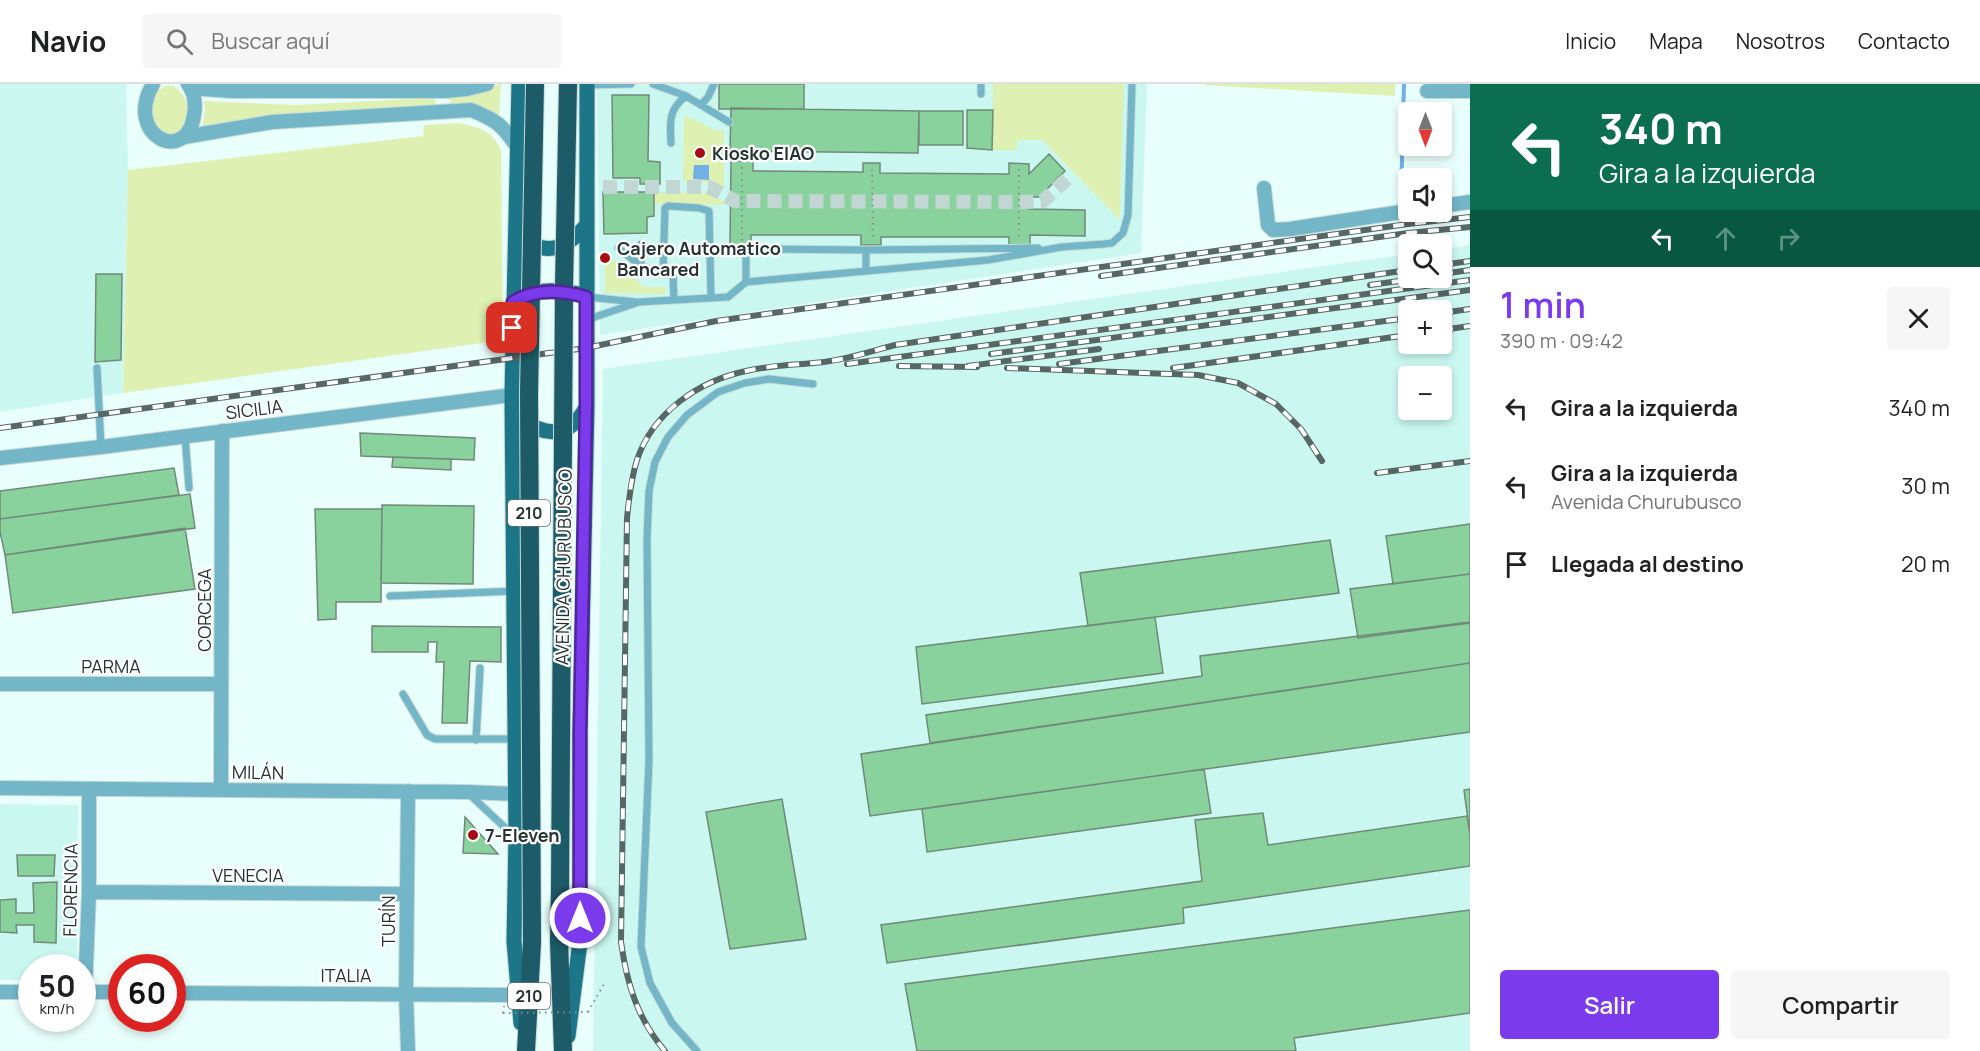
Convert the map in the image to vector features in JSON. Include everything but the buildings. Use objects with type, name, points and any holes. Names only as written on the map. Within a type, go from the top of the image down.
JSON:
[{"type":"highway","name":"AVENIDA CHURUBUSCO","points":[[525,1051],[532,942],[529,393],[535,84]]},
{"type":"highway","name":"AVENIDA CHURUBUSCO","points":[[565,1051],[559,942],[564,288],[568,84]]},
{"type":"main road","name":"AVENIDA CHURUBUSCO","points":[[519,84],[512,402],[516,837],[514,941],[525,1051]]},
{"type":"main road","name":"AVENIDA CHURUBUSCO","points":[[565,1051],[580,942],[587,85]]},
{"type":"main road","points":[[516,228],[523,239],[534,246],[550,249],[565,246],[586,226]]},
{"type":"main road","points":[[513,302],[523,296],[546,291],[586,297]]},
{"type":"main road","points":[[512,402],[521,419],[534,429],[546,432],[571,427],[579,420],[586,407]]},
{"type":"street","points":[[153,84],[148,93],[145,109],[146,123],[153,135],[160,140],[170,142],[184,137],[272,122],[471,110],[488,117],[504,128],[518,148]]},
{"type":"street","points":[[189,85],[203,89],[232,91],[445,91],[488,84]]},
{"type":"street","points":[[184,137],[190,130],[195,111],[189,85]]},
{"type":"street","points":[[445,91],[445,112]]},
{"type":"street","points":[[1427,91],[1470,92]]},
{"type":"street","points":[[1264,188],[1268,225],[1273,230],[1290,230],[1398,212]]},
{"type":"street","points":[[1452,205],[1470,202]]},
{"type":"street","name":"SICILIA","points":[[0,458],[222,431],[512,402]]},
{"type":"street","name":"CORCEGA","points":[[221,789],[222,431]]},
{"type":"street","name":"PARMA","points":[[0,684],[221,684]]},
{"type":"street","name":"MILÁN","points":[[0,788],[515,794]]},
{"type":"street","name":"FLORENCIA","points":[[86,954],[89,892],[88,789]]},
{"type":"street","name":"TURÍN","points":[[408,791],[406,894],[408,1051]]},
{"type":"street","name":"VENECIA","points":[[89,892],[406,894]]},
{"type":"street","points":[[0,992],[18,992]]},
{"type":"street","name":"ITALIA","points":[[186,993],[519,994]]},
{"type":"lane","points":[[587,85],[631,84]]},
{"type":"lane","points":[[653,84],[686,96],[729,122]]},
{"type":"lane","points":[[701,105],[714,84]]},
{"type":"lane","points":[[981,84],[981,94]]},
{"type":"lane","points":[[746,282],[748,250],[758,248],[1062,247],[1112,243],[1118,239],[1126,227],[1132,84]]},
{"type":"lane","points":[[671,143],[671,114],[678,102],[686,96]]},
{"type":"lane","points":[[663,274],[664,208],[668,206],[706,209],[711,217],[711,298]]},
{"type":"lane","points":[[640,244],[641,266]]},
{"type":"lane","points":[[586,297],[639,302],[728,297],[746,282],[988,260],[1062,247]]},
{"type":"lane","points":[[618,248],[641,266],[673,275],[674,299]]},
{"type":"lane","points":[[866,272],[869,248]]},
{"type":"lane","points":[[585,320],[639,302]]},
{"type":"lane","points":[[97,368],[101,447]]},
{"type":"lane","points":[[697,1051],[672,1023],[650,983],[642,947],[649,760],[647,538],[649,491],[655,462],[668,437],[687,415],[718,392],[745,382],[768,379],[813,384]]},
{"type":"lane","points":[[185,436],[189,488]]},
{"type":"lane","points":[[390,596],[514,591]]},
{"type":"lane","points":[[476,740],[480,668]]},
{"type":"lane","points":[[402,694],[427,735],[435,739],[515,739]]},
{"type":"lane","points":[[467,792],[516,837]]},
{"type":"path","points":[[742,161],[742,246]]},
{"type":"path","points":[[869,248],[872,163]]},
{"type":"path","points":[[1019,164],[1019,247]]},
{"type":"path","points":[[503,1013],[588,1012],[604,984]]},
{"type":"shaded area","points":[[0,84],[126,84],[128,170],[123,393],[0,412]]},
{"type":"shaded area","points":[[597,84],[1147,84],[1141,253],[600,335]]},
{"type":"shaded area","points":[[1470,245],[1470,1051],[593,1051],[603,369],[1398,255],[1398,288],[1452,288],[1452,248]]},
{"type":"shaded area","points":[[0,804],[78,805],[77,954],[18,954],[18,980],[0,980]]},
{"type":"green space","points":[[501,84],[499,119],[451,106],[449,98],[453,96],[483,91]]},
{"type":"green space","points":[[993,84],[1124,84],[1120,220],[1042,140],[1017,140],[1017,150],[992,150]]},
{"type":"green space","points":[[1395,84],[1395,96],[1205,85]]},
{"type":"green space","points":[[168,85],[174,86],[181,92],[187,106],[187,114],[181,128],[168,139],[152,124],[152,106],[158,92]]},
{"type":"green space","points":[[433,98],[436,103],[434,107],[202,128],[204,101],[295,105]]},
{"type":"green space","points":[[684,115],[715,130],[724,131],[724,189],[710,183],[683,181]]},
{"type":"green space","points":[[459,123],[484,130],[501,150],[503,340],[123,393],[128,170],[423,136],[424,125]]},
{"type":"green space","points":[[654,192],[711,193],[724,201],[724,205],[654,204]]},
{"type":"green space","points":[[605,252],[644,287],[665,287],[665,294],[605,293]]},
{"type":"water","points":[[694,165],[709,165],[709,180],[693,179]]},
{"type":"waterway","points":[[1402,168],[1404,84]]},
{"type":"tunnel","points":[[603,187],[709,187],[735,201],[1026,202],[1043,201],[1068,178]]},
{"type":"railway","points":[[0,428],[586,348],[716,321],[1470,217]]},
{"type":"railway","points":[[1101,276],[1408,233],[1470,227]]},
{"type":"railway","points":[[1452,264],[1470,261]]},
{"type":"railway","points":[[1452,273],[1470,270]]},
{"type":"railway","points":[[665,1051],[640,1013],[626,972],[621,942],[627,518],[637,460],[644,443],[666,413],[680,401],[711,382],[756,369],[833,361],[895,345],[1398,271]]},
{"type":"railway","points":[[847,364],[1470,280]]},
{"type":"railway","points":[[1370,285],[1398,281]]},
{"type":"railway","points":[[991,354],[1470,290]]},
{"type":"railway","points":[[1452,312],[1470,309]]},
{"type":"railway","points":[[1059,364],[1398,319]]},
{"type":"railway","points":[[1452,329],[1470,326]]},
{"type":"railway","points":[[1173,368],[1398,336]]},
{"type":"railway","points":[[968,366],[1099,349]]},
{"type":"railway","points":[[899,366],[977,367]]},
{"type":"railway","points":[[1007,368],[1198,375],[1238,383],[1276,404],[1301,429],[1322,461]]},
{"type":"railway","points":[[1377,473],[1470,461]]},
{"type":"place","name":"Kiosko EIAO","points":[[700,153]]},
{"type":"place","name":"Cajero Automatico Bancared","points":[[605,258]]},
{"type":"place","name":"7-Eleven","points":[[473,835]]},
{"type":"route","points":[[512,328],[513,302],[523,296],[546,291],[586,297],[580,918]]}]
